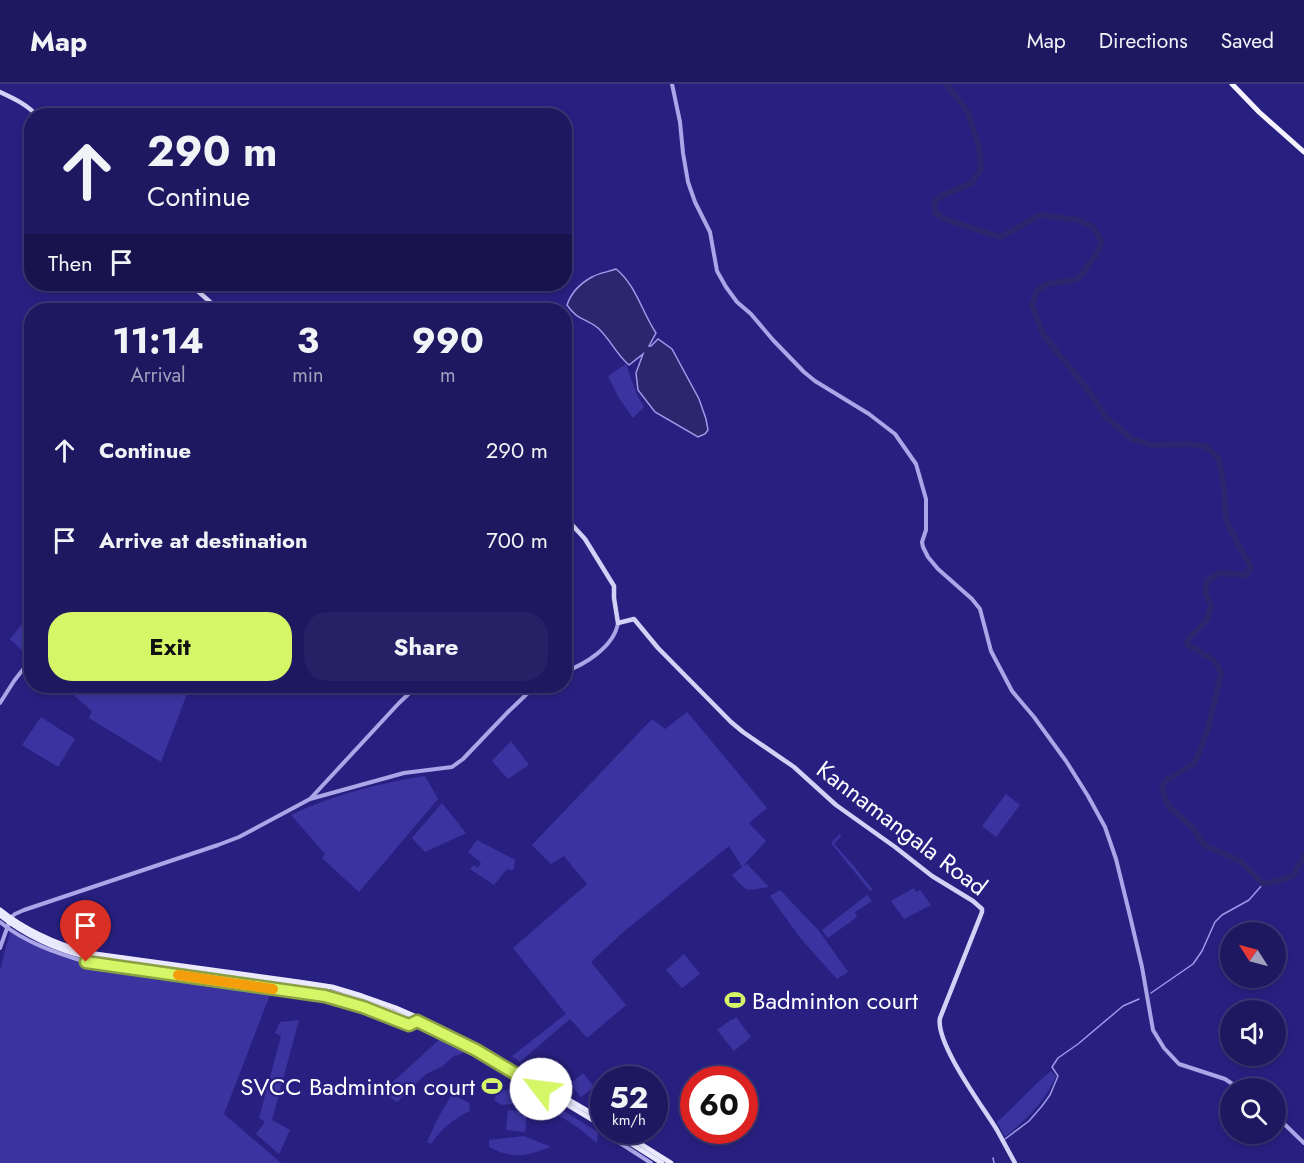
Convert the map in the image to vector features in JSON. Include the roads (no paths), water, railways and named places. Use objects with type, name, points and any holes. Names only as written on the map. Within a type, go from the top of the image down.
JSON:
[{"type":"highway","points":[[1232,84],[1259,112],[1304,152]]},
{"type":"main road","points":[[0,92],[29,108]]},
{"type":"main road","points":[[198,291],[211,303]]},
{"type":"main road","points":[[572,525],[585,539],[614,586],[618,623]]},
{"type":"main road","name":"Kannamangala Road","points":[[618,623],[634,619],[658,648],[722,714],[743,732],[794,767],[836,805],[932,876],[982,909],[940,1018],[939,1028],[955,1064],[1015,1163]]},
{"type":"main road","points":[[0,910],[9,923],[88,953],[332,987],[362,996],[422,1019],[475,1045],[590,1118]]},
{"type":"main road","points":[[0,915],[9,923],[44,942],[87,957],[331,992],[363,1001],[417,1021],[476,1050],[590,1113]]},
{"type":"main road","points":[[631,1144],[662,1163]]},
{"type":"main road","points":[[641,1144],[671,1163]]},
{"type":"street","points":[[672,84],[688,182],[710,232],[717,271],[737,302],[751,314],[804,372],[889,428],[916,464],[926,500],[927,523],[922,547],[938,569],[980,609],[991,651],[1012,691],[1066,761],[1106,827],[1131,916],[1156,1037],[1179,1064],[1222,1078]]},
{"type":"street","points":[[572,669],[595,656],[614,635],[618,623]]},
{"type":"street","points":[[0,703],[24,668]]},
{"type":"street","points":[[310,799],[410,693]]},
{"type":"street","points":[[0,948],[9,923],[15,914],[24,910],[227,842],[310,799],[394,775],[452,766],[476,746],[528,693]]},
{"type":"street","points":[[0,922],[9,923]]},
{"type":"street","points":[[1286,1126],[1304,1143]]},
{"type":"street","points":[[622,1144],[651,1163]]},
{"type":"waterway","points":[[946,84],[968,112],[979,148],[981,169],[972,183],[943,195],[934,203],[935,213],[947,220],[1000,237],[1040,215],[1079,220],[1093,227],[1101,241],[1099,250],[1083,273],[1076,280],[1047,284],[1037,291],[1032,305],[1044,336],[1088,390],[1106,417],[1132,439],[1152,445],[1205,446],[1219,459],[1224,487],[1226,521],[1251,568],[1246,575],[1219,573],[1207,581],[1205,593],[1211,606],[1207,620],[1189,638],[1187,644],[1212,659],[1221,674],[1208,728],[1195,763],[1165,781],[1162,788],[1168,806],[1192,827],[1204,845],[1240,861],[1263,884],[1293,876],[1304,857]]},
{"type":"waterway","points":[[1151,993],[1193,964],[1202,951],[1215,922],[1222,915],[1249,900],[1263,884]]},
{"type":"waterway","points":[[1005,1139],[1029,1121],[1050,1095],[1058,1076],[1052,1067],[1058,1058],[1123,1006],[1139,999]]},
{"type":"waterway","points":[[993,1158],[994,1163]]},
{"type":"place","name":"Badminton court","points":[[735,1000]]},
{"type":"place","name":"SVCC Badminton court","points":[[492,1086]]}]
